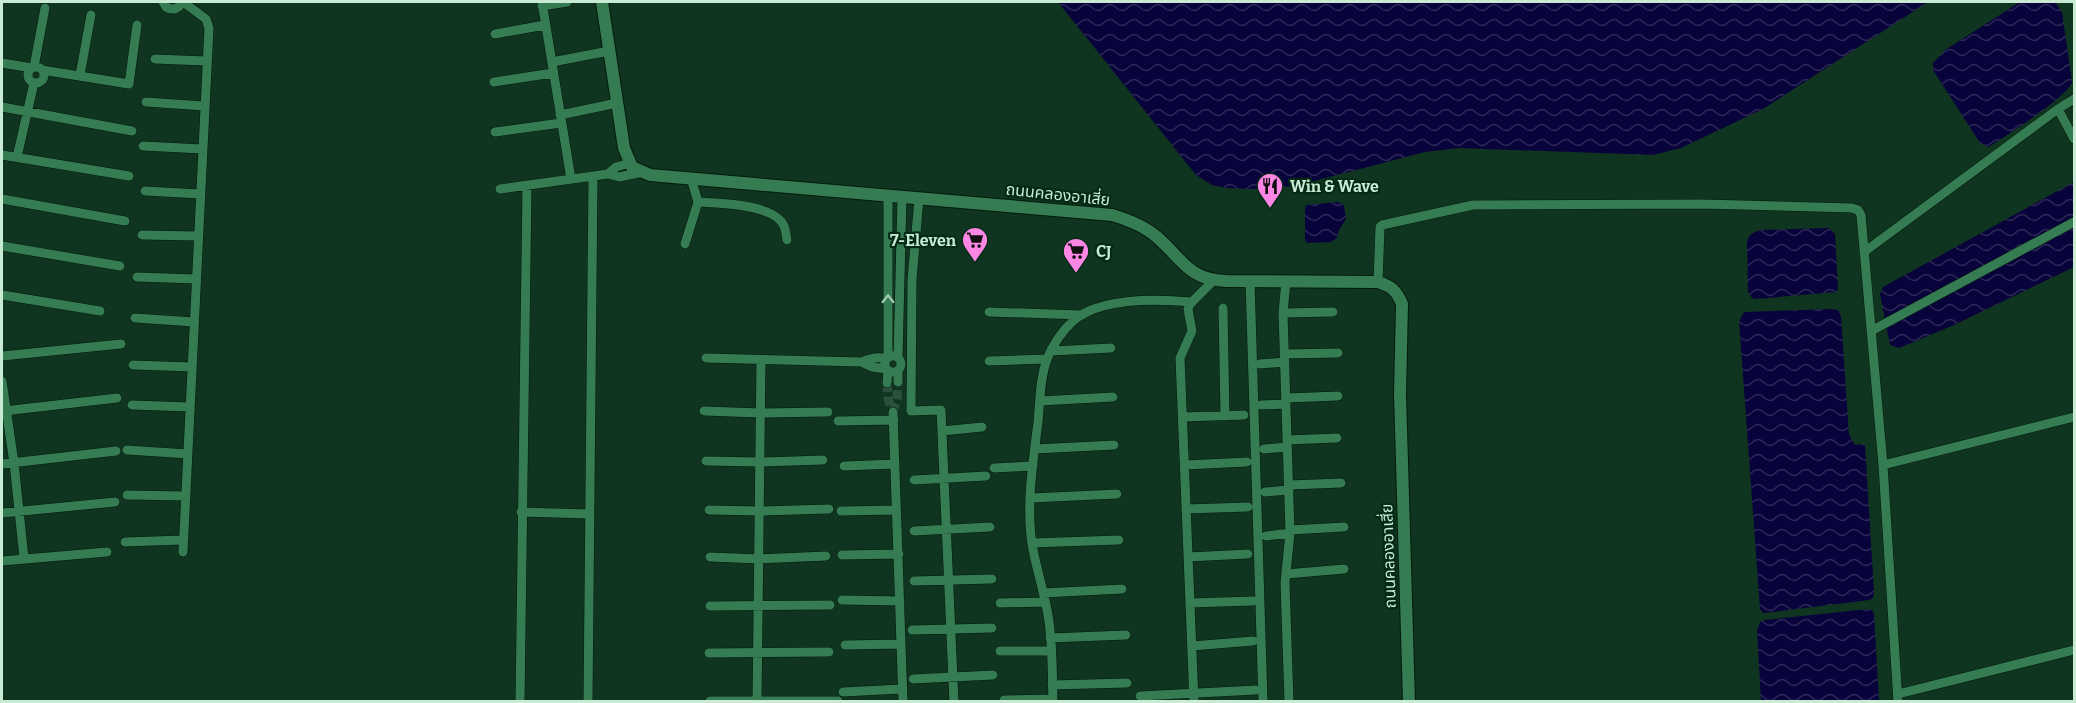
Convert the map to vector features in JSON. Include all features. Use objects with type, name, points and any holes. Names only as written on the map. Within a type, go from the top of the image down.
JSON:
[{"type":"street","points":[[163,2],[166,7],[174,9],[179,8],[183,2],[206,19],[209,28],[183,552]]},
{"type":"street","points":[[567,2],[542,4],[571,179]]},
{"type":"street","points":[[602,2],[624,148],[630,162],[616,167],[608,174]]},
{"type":"street","points":[[36,68],[45,8]]},
{"type":"street","points":[[80,75],[91,15]]},
{"type":"street","points":[[495,34],[546,25]]},
{"type":"street","points":[[2,63],[129,84],[137,26]]},
{"type":"street","points":[[552,62],[609,51]]},
{"type":"street","points":[[155,59],[206,61]]},
{"type":"street","points":[[17,157],[34,83],[28,77],[28,72],[36,68]]},
{"type":"street","points":[[494,82],[553,73]]},
{"type":"street","points":[[1864,252],[2074,99]]},
{"type":"street","points":[[146,102],[204,106]]},
{"type":"street","points":[[495,132],[561,119],[617,103]]},
{"type":"street","points":[[2,107],[132,131]]},
{"type":"street","points":[[2058,109],[2074,139]]},
{"type":"street","points":[[143,146],[202,149]]},
{"type":"street","points":[[2,155],[129,176]]},
{"type":"street","name":"ถนนคลองอาเสี่ย","points":[[630,162],[633,167],[650,176],[1112,215],[1138,224],[1157,236],[1194,273],[1213,281],[1378,282],[1391,287],[1396,291],[1402,304],[1400,393],[1409,702]]},
{"type":"street","points":[[500,189],[608,174],[619,177],[643,172]]},
{"type":"street","points":[[588,702],[593,176]]},
{"type":"street","points":[[685,244],[698,202],[692,178]]},
{"type":"street","points":[[520,702],[526,186]]},
{"type":"street","points":[[145,191],[200,194]]},
{"type":"street","points":[[888,195],[891,364],[897,382]]},
{"type":"street","points":[[887,383],[891,364],[902,197]]},
{"type":"street","points":[[2,198],[125,220]]},
{"type":"street","points":[[919,198],[912,280],[911,411],[941,410],[954,702]]},
{"type":"street","points":[[698,202],[751,207],[773,214],[784,224],[787,240]]},
{"type":"street","points":[[1378,282],[1380,227],[1382,225],[1473,205],[1702,204],[1858,210],[1861,215],[1883,465],[1898,698],[2074,650]]},
{"type":"street","points":[[1871,331],[2074,222]]},
{"type":"street","points":[[142,235],[198,236]]},
{"type":"street","points":[[2,246],[120,266]]},
{"type":"street","points":[[137,277],[196,279]]},
{"type":"street","points":[[1193,698],[1180,358],[1192,331],[1188,309],[1191,302],[1213,281]]},
{"type":"street","points":[[1250,281],[1263,702]]},
{"type":"street","points":[[1286,281],[1283,313],[1290,531],[1286,574],[1289,702]]},
{"type":"street","points":[[3,295],[100,311]]},
{"type":"street","points":[[1004,700],[1053,700],[1048,617],[1032,543],[1031,498],[1042,381],[1049,355],[1069,326],[1082,315],[1111,304],[1154,300],[1191,302]]},
{"type":"street","points":[[1223,308],[1225,416]]},
{"type":"street","points":[[989,312],[1082,315]]},
{"type":"street","points":[[1283,313],[1333,312]]},
{"type":"street","points":[[135,318],[194,322]]},
{"type":"street","points":[[2,356],[121,344]]},
{"type":"street","points":[[989,361],[1112,348]]},
{"type":"street","points":[[1260,364],[1285,358],[1338,353]]},
{"type":"street","points":[[706,358],[861,362],[872,367],[891,364]]},
{"type":"street","points":[[757,701],[761,360]]},
{"type":"street","points":[[133,365],[192,368]]},
{"type":"street","points":[[2,381],[4,411],[20,511],[24,558]]},
{"type":"street","points":[[1260,405],[1338,396]]},
{"type":"street","points":[[1040,401],[1113,397]]},
{"type":"street","points":[[4,411],[117,398]]},
{"type":"street","points":[[132,405],[190,407]]},
{"type":"street","points":[[704,411],[828,412]]},
{"type":"street","points":[[838,421],[894,416],[903,702]]},
{"type":"street","points":[[1183,417],[1245,416]]},
{"type":"street","points":[[1883,465],[2074,417]]},
{"type":"street","points":[[942,431],[982,427]]},
{"type":"street","points":[[1264,449],[1287,443],[1337,438]]},
{"type":"street","points":[[1035,449],[1114,445]]},
{"type":"street","points":[[127,450],[188,454]]},
{"type":"street","points":[[2,464],[116,451]]},
{"type":"street","points":[[706,461],[823,460]]},
{"type":"street","points":[[1185,465],[1246,462]]},
{"type":"street","points":[[843,466],[895,464]]},
{"type":"street","points":[[993,468],[1033,466]]},
{"type":"street","points":[[914,480],[986,476]]},
{"type":"street","points":[[1265,492],[1289,487],[1341,483]]},
{"type":"street","points":[[1031,498],[1117,494]]},
{"type":"street","points":[[127,495],[186,495]]},
{"type":"street","points":[[2,513],[115,502]]},
{"type":"street","points":[[1186,509],[1248,507]]},
{"type":"street","points":[[709,510],[829,509]]},
{"type":"street","points":[[841,511],[896,510]]},
{"type":"street","points":[[521,512],[590,514]]},
{"type":"street","points":[[914,531],[990,527]]},
{"type":"street","points":[[1266,536],[1290,531],[1344,527]]},
{"type":"street","points":[[125,542],[183,540]]},
{"type":"street","points":[[1032,543],[1119,540]]},
{"type":"street","points":[[2,561],[107,552]]},
{"type":"street","points":[[842,555],[898,554]]},
{"type":"street","points":[[1188,557],[1248,554]]},
{"type":"street","points":[[710,557],[759,559],[826,556]]},
{"type":"street","points":[[1286,574],[1344,569]]},
{"type":"street","points":[[914,581],[992,579]]},
{"type":"street","points":[[1000,603],[1122,589]]},
{"type":"street","points":[[842,600],[900,601]]},
{"type":"street","points":[[1190,603],[1253,601]]},
{"type":"street","points":[[710,606],[830,605]]},
{"type":"street","points":[[912,630],[992,628]]},
{"type":"street","points":[[1050,638],[1126,635]]},
{"type":"street","points":[[1192,646],[1253,641]]},
{"type":"street","points":[[844,645],[900,644]]},
{"type":"street","points":[[1000,651],[1050,651]]},
{"type":"street","points":[[709,653],[829,652]]},
{"type":"street","points":[[913,679],[993,675]]},
{"type":"street","points":[[1052,685],[1127,683]]},
{"type":"street","points":[[710,701],[841,696],[902,689]]},
{"type":"street","points":[[1140,696],[1193,698],[1256,690]]},
{"type":"water","points":[[1058,2],[1928,2],[1763,109],[1681,148],[1653,155],[1459,148],[1425,152],[1295,186],[1252,189],[1212,185],[1196,175]]},
{"type":"water","points":[[2020,2],[2055,2],[2062,12],[2072,82],[2068,89],[2048,106],[1989,147],[1980,143],[1933,70],[1933,63],[1945,50]]},
{"type":"water","points":[[2074,182],[2074,267],[1954,325],[1899,348],[1890,345],[1880,294],[1883,287]]},
{"type":"water","points":[[1338,202],[1344,205],[1346,219],[1337,238],[1331,242],[1307,243],[1305,240],[1305,207]]},
{"type":"water","points":[[1829,228],[1835,234],[1838,289],[1836,292],[1752,298],[1748,292],[1747,242],[1752,234],[1761,230]]},
{"type":"water","points":[[1838,310],[1841,316],[1849,435],[1855,445],[1865,444],[1873,598],[1763,613],[1760,609],[1739,321],[1744,312]]},
{"type":"water","points":[[1868,609],[1874,614],[1879,701],[1761,701],[1757,631],[1760,622]]},
{"type":"tunnel","points":[[893,412],[897,399],[898,382]]},
{"type":"tunnel","points":[[887,383],[888,399],[893,412]]},
{"type":"place","name":"Win & Wave","points":[[1270,209]]},
{"type":"place","name":"7-Eleven","points":[[975,263]]},
{"type":"place","name":"CJ","points":[[1076,274]]}]
